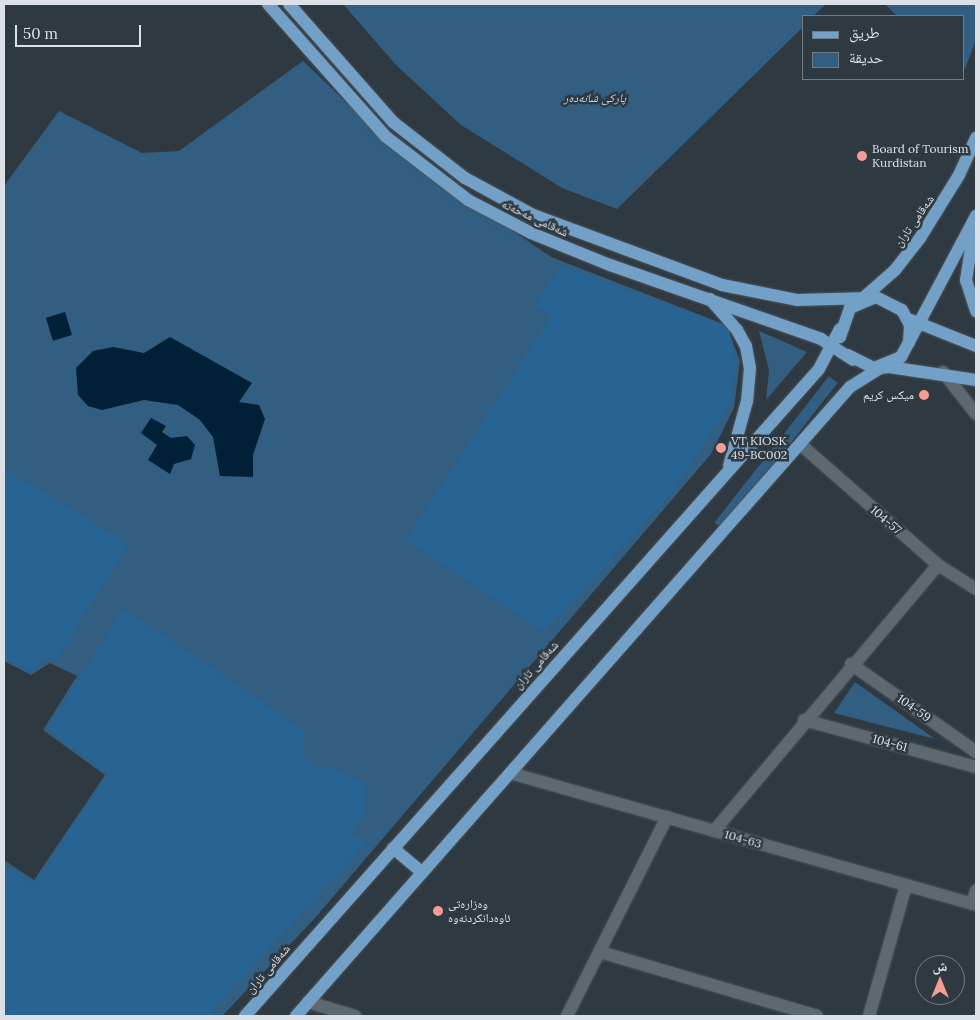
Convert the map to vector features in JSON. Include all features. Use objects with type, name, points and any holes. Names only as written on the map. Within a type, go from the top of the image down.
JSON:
[{"type":"main road","name":"شەقامی مەحەتە","points":[[268,4],[385,136],[468,200],[548,240],[708,297],[833,346],[853,360]]},
{"type":"main road","name":"شەقامی مەحەتە","points":[[289,4],[393,122],[465,178],[533,215],[722,285],[782,299],[862,300]]},
{"type":"main road","name":"شەقامی تاران","points":[[862,300],[886,280],[920,238],[959,175],[976,138]]},
{"type":"main road","points":[[296,1016],[850,387],[901,357],[976,216]]},
{"type":"main road","points":[[976,221],[966,280],[976,311]]},
{"type":"main road","points":[[708,297],[737,330],[746,346],[750,368],[747,401],[728,469]]},
{"type":"main road","points":[[976,346],[917,324],[893,302],[862,300],[840,329],[842,346],[853,360],[880,368],[943,372],[976,380]]},
{"type":"main road","points":[[905,314],[909,342]]},
{"type":"main road","name":"شەقامی تاران","points":[[245,1016],[728,469],[819,369],[833,346],[840,329]]},
{"type":"main road","points":[[393,848],[422,872]]},
{"type":"street","points":[[943,372],[976,414]]},
{"type":"street","name":"104-57","points":[[800,444],[938,565],[976,589]]},
{"type":"street","points":[[714,831],[851,664],[938,565]]},
{"type":"street","name":"104-59","points":[[851,664],[976,752]]},
{"type":"street","name":"104-61","points":[[804,720],[976,767]]},
{"type":"street","name":"104-63","points":[[510,773],[974,904]]},
{"type":"street","points":[[567,1016],[667,818]]},
{"type":"street","points":[[869,1016],[906,885]]},
{"type":"street","points":[[974,904],[976,891]]},
{"type":"street","points":[[600,952],[818,1016]]},
{"type":"street","points":[[308,1002],[355,1016]]},
{"type":"green space","name":"پارکی شانەدەر","points":[[343,4],[826,4],[814,15],[802,15],[802,28],[617,209],[562,188],[461,125],[396,65]]},
{"type":"green space","points":[[885,4],[976,4],[976,40],[965,68],[965,15],[896,15]]},
{"type":"green space","points":[[303,61],[394,148],[551,257],[726,325],[740,361],[734,408],[711,454],[315,918],[222,1016],[4,1016],[4,860],[34,880],[105,775],[43,730],[77,676],[50,663],[31,675],[4,661],[4,186],[59,111],[142,153],[179,151]]},
{"type":"green space","points":[[759,331],[807,352],[766,400],[769,370]]},
{"type":"green space","points":[[829,376],[838,383],[723,529],[714,523]]},
{"type":"green space","points":[[855,682],[935,739],[834,713]]},
{"type":"shaded area","points":[[561,265],[729,328],[736,366],[730,403],[675,489],[544,632],[406,540],[551,316],[534,307]]},
{"type":"shaded area","points":[[65,312],[72,335],[53,341],[46,318]]},
{"type":"shaded area","points":[[170,337],[252,383],[239,402],[259,405],[265,419],[253,455],[253,477],[220,476],[213,437],[200,420],[178,405],[144,400],[102,410],[88,406],[78,395],[76,368],[93,351],[113,347],[144,353]]},
{"type":"shaded area","points":[[151,418],[166,426],[162,432],[171,438],[187,436],[195,445],[191,459],[174,464],[170,474],[148,460],[157,445],[141,433]]},
{"type":"shaded area","points":[[4,468],[128,544],[56,661],[48,657],[30,672],[4,657]]},
{"type":"shaded area","points":[[124,609],[303,730],[303,751],[314,768],[331,768],[367,783],[364,813],[351,834],[367,842],[207,1016],[4,1016],[4,864],[33,885],[109,774],[47,729]]},
{"type":"place","name":"Board of Tourism Kurdistan","points":[[862,156]]},
{"type":"place","name":"ميكس كريم","points":[[924,395]]},
{"type":"place","name":"VT KIOSK 49-BC002","points":[[721,448]]},
{"type":"place","name":"وەزارەتی ئاوەدانکردنەوە","points":[[438,911]]}]
